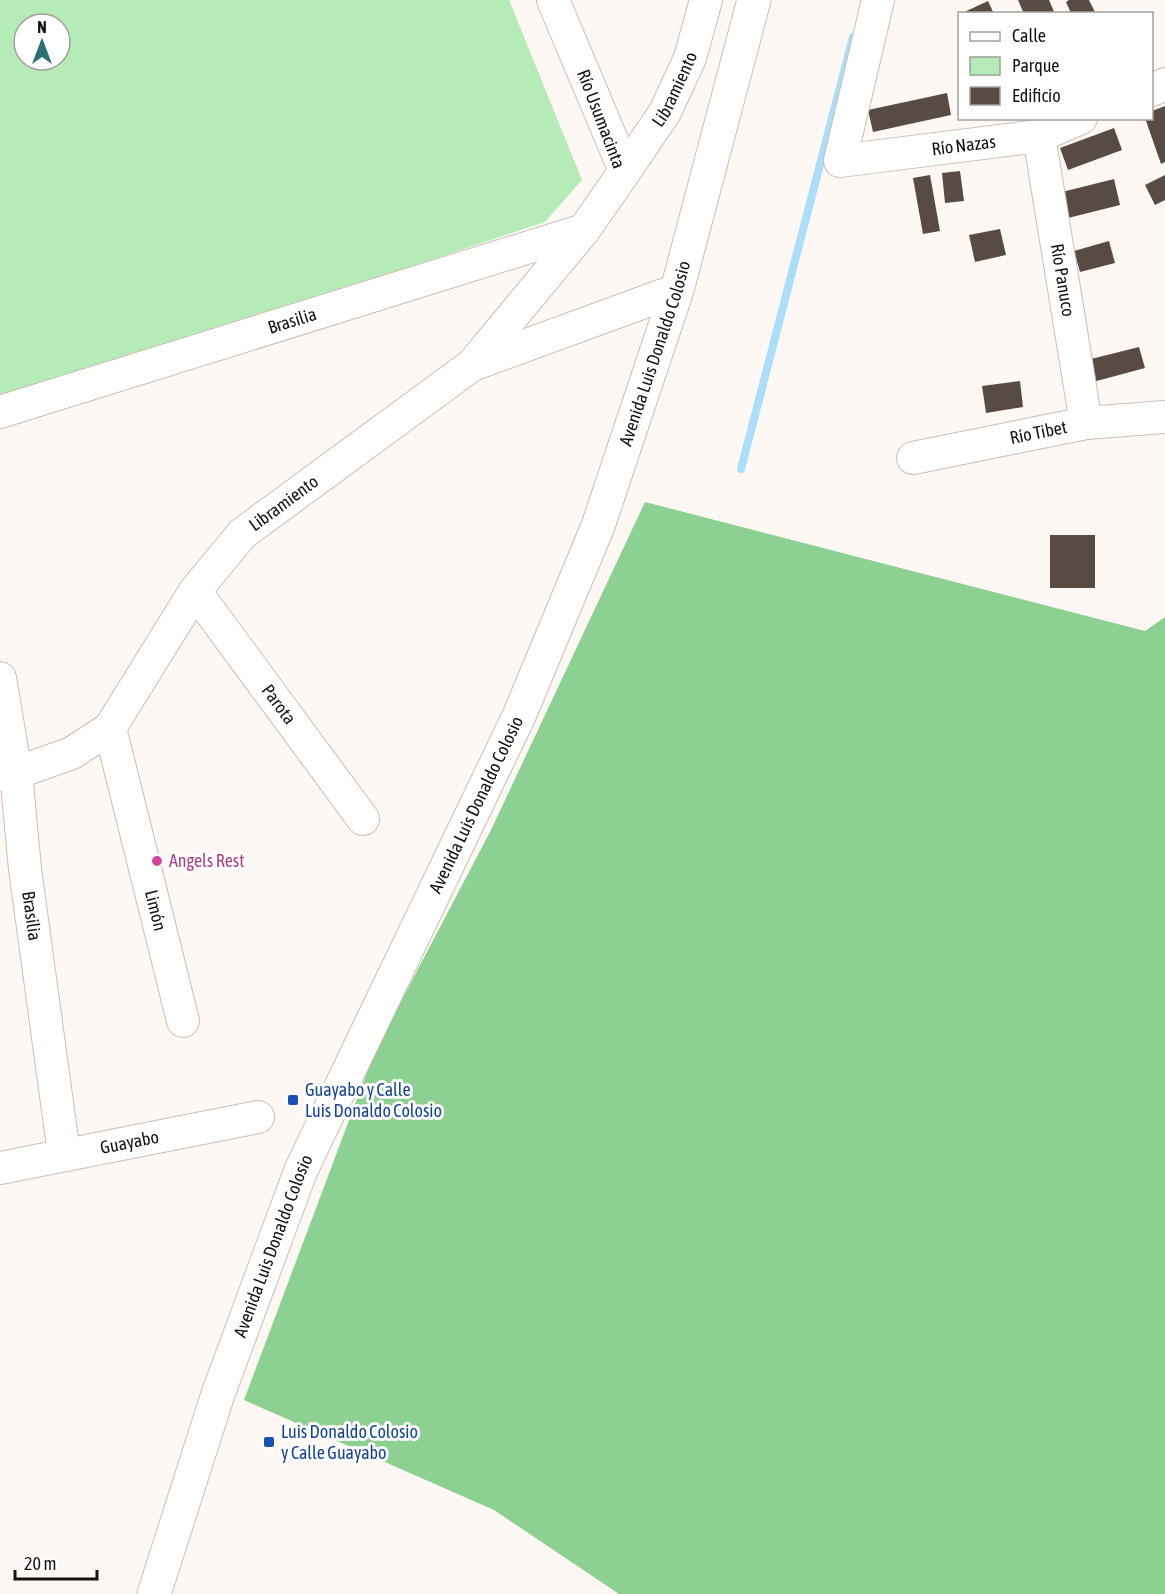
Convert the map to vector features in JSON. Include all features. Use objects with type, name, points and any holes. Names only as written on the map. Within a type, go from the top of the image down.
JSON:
[{"type":"main road","name":"Avenida Luis Donaldo Colosio","points":[[157,1589],[218,1394],[301,1170],[519,716],[598,526],[676,290],[754,0]]},
{"type":"street","name":"Río Usumacinta","points":[[553,0],[625,171],[584,230]]},
{"type":"street","name":"Libramiento","points":[[625,171],[665,112],[690,58],[706,0]]},
{"type":"street","name":"Río Nazas","points":[[878,0],[840,162],[1040,136],[1077,120]]},
{"type":"street","name":"Río Panuco","points":[[1040,136],[1086,423]]},
{"type":"street","name":"Libramiento","points":[[8,774],[72,753],[110,728],[195,591],[242,534],[472,365],[584,230]]},
{"type":"street","name":"Brasilia","points":[[0,412],[584,230]]},
{"type":"street","points":[[472,365],[676,290]]},
{"type":"street","name":"Río Tibet","points":[[913,458],[1086,423],[1165,417]]},
{"type":"street","name":"Parota","points":[[195,591],[363,819]]},
{"type":"street","name":"Brasilia","points":[[0,678],[8,774],[25,869],[64,1154]]},
{"type":"street","name":"Limón","points":[[110,728],[183,1021]]},
{"type":"street","name":"Guayabo","points":[[0,1168],[258,1117]]},
{"type":"green space","points":[[0,0],[509,0],[582,180],[545,222],[0,403]]},
{"type":"green space","points":[[645,502],[1145,631],[1165,617],[1165,1594],[619,1594],[494,1510],[244,1400],[375,1051],[491,830]]},
{"type":"building","points":[[1018,0],[1049,0],[1054,12],[1023,12]]},
{"type":"building","points":[[1089,0],[1095,12],[1068,12],[1070,11],[1066,2]]},
{"type":"building","points":[[988,1],[993,12],[964,12]]},
{"type":"building","points":[[947,93],[951,115],[873,132],[868,110]]},
{"type":"building","points":[[1165,106],[1165,162],[1161,164],[1146,120],[1153,120],[1153,111]]},
{"type":"building","points":[[1114,128],[1122,150],[1068,170],[1060,148]]},
{"type":"building","points":[[960,171],[964,201],[945,203],[942,173]]},
{"type":"building","points":[[930,175],[940,231],[923,234],[913,178]]},
{"type":"building","points":[[1165,175],[1165,200],[1155,205],[1145,185]]},
{"type":"building","points":[[1114,179],[1120,205],[1068,218],[1062,192]]},
{"type":"building","points":[[1000,229],[1006,255],[975,262],[969,235]]},
{"type":"building","points":[[1109,241],[1115,263],[1080,272],[1074,251]]},
{"type":"building","points":[[1139,347],[1145,368],[1093,382],[1087,360]]},
{"type":"building","points":[[1020,381],[1023,407],[986,413],[982,386]]},
{"type":"building","points":[[1050,535],[1095,535],[1095,588],[1050,588]]},
{"type":"waterway","points":[[741,469],[853,37]]},
{"type":"place","name":"Angels Rest","points":[[157,861]]},
{"type":"place","name":"Guayabo y Calle Luis Donaldo Colosio","points":[[293,1100]]},
{"type":"place","name":"Luis Donaldo Colosio y Calle Guayabo","points":[[269,1442]]}]
